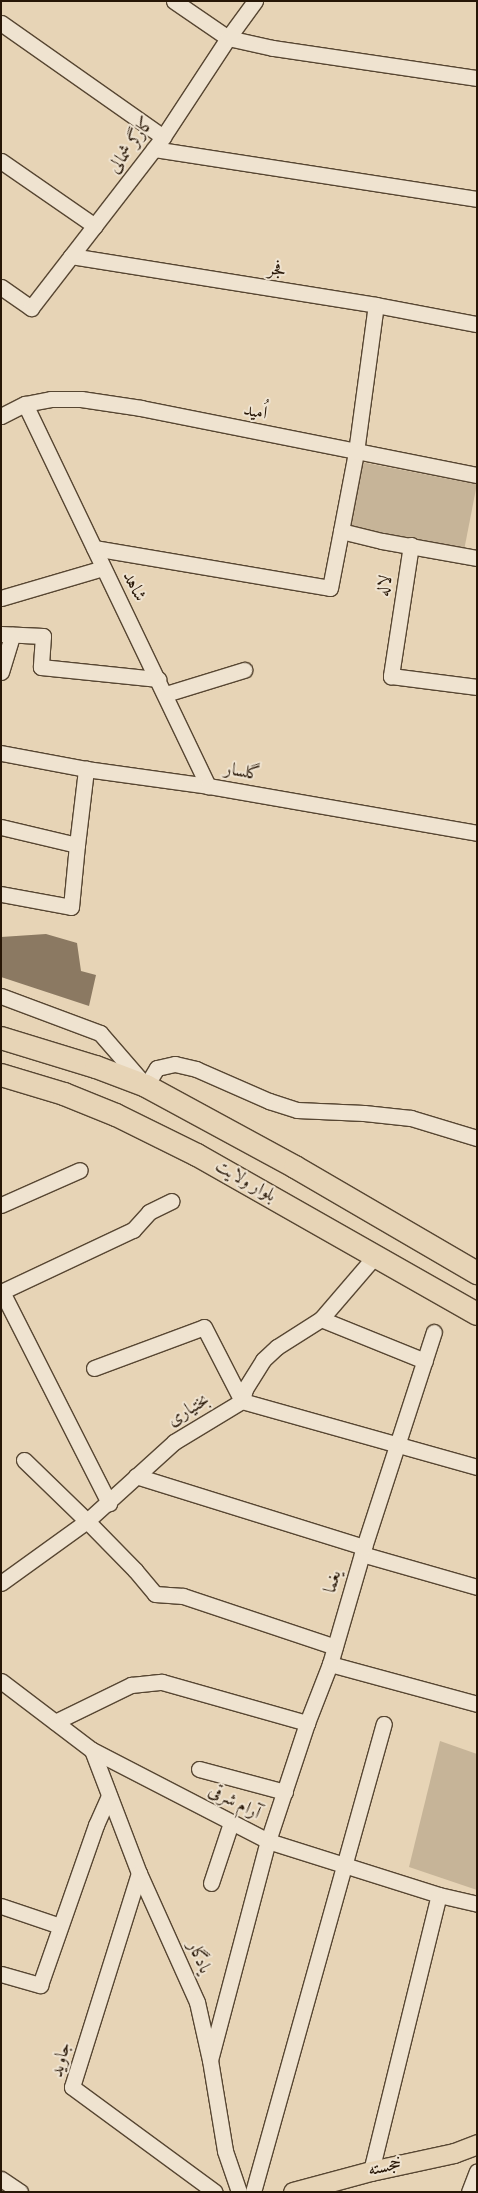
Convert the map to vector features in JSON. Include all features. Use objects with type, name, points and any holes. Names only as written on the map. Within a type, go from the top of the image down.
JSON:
[{"type":"highway","points":[[1,1038],[96,1066],[146,1086],[295,1167],[477,1272]]},
{"type":"highway","name":"بلوار ولایت","points":[[1,1075],[64,1094],[126,1120],[198,1154],[477,1314]]},
{"type":"main road","name":"خجسته","points":[[294,2192],[370,2170],[454,2153],[477,2144]]},
{"type":"street","points":[[174,1],[228,38],[273,48],[477,78]]},
{"type":"street","name":"کارگر شمالی","points":[[1,288],[31,308],[159,143],[228,38],[255,1]]},
{"type":"street","points":[[1,23],[159,143],[477,200]]},
{"type":"street","points":[[1,161],[96,226]]},
{"type":"street","name":"فجر","points":[[71,256],[376,305],[477,324]]},
{"type":"street","points":[[94,548],[330,588],[356,452],[376,305]]},
{"type":"street","name":"اُمید","points":[[1,416],[25,404],[59,398],[100,402],[140,408],[477,475]]},
{"type":"street","name":"شاهد","points":[[25,404],[103,568],[166,694],[208,786]]},
{"type":"street","points":[[342,531],[382,541],[477,558]]},
{"type":"street","name":"لاله","points":[[411,545],[391,676],[477,687]]},
{"type":"street","points":[[1,598],[103,568]]},
{"type":"street","points":[[1,672],[6,634],[43,636],[42,667],[158,679]]},
{"type":"street","points":[[166,694],[244,670]]},
{"type":"street","name":"گلسار","points":[[1,753],[86,769],[208,786],[477,833]]},
{"type":"street","points":[[1,894],[71,907],[86,769]]},
{"type":"street","points":[[1,827],[77,844]]},
{"type":"street","points":[[1,996],[100,1033],[146,1086],[157,1068],[175,1064],[196,1070],[269,1101],[297,1110],[364,1113],[411,1118],[477,1138]]},
{"type":"street","points":[[1,1205],[80,1170]]},
{"type":"street","points":[[109,1503],[2,1292],[134,1230],[150,1212],[172,1201]]},
{"type":"street","points":[[242,1401],[245,1389],[254,1372],[266,1356],[321,1320],[376,1256]]},
{"type":"street","points":[[321,1320],[425,1361]]},
{"type":"street","points":[[94,1368],[204,1327],[242,1401],[477,1467]]},
{"type":"street","name":"یغما","points":[[210,2060],[268,1841],[307,1723],[330,1664],[363,1551],[434,1332]]},
{"type":"street","name":"بختیاری","points":[[1,1583],[87,1521],[174,1442],[242,1401]]},
{"type":"street","points":[[24,1460],[87,1521],[155,1594],[183,1596],[335,1647]]},
{"type":"street","points":[[136,1476],[477,1587]]},
{"type":"street","points":[[330,1664],[477,1704]]},
{"type":"street","name":"آرام شرقی","points":[[1,1681],[92,1750],[268,1841],[439,1895],[477,1904]]},
{"type":"street","points":[[55,1722],[131,1685],[162,1682],[307,1723]]},
{"type":"street","points":[[253,2192],[384,1724]]},
{"type":"street","name":"یادگار","points":[[92,1750],[139,1873],[197,2002],[210,2060],[225,2151],[239,2192]]},
{"type":"street","points":[[199,1769],[285,1792]]},
{"type":"street","points":[[1,1974],[40,1985],[96,1825],[109,1796]]},
{"type":"street","points":[[211,1883],[231,1823]]},
{"type":"street","name":"جاوید","points":[[139,1873],[72,2087],[215,2192]]},
{"type":"street","points":[[370,2170],[439,1895]]},
{"type":"street","points":[[1,1906],[60,1926]]},
{"type":"street","points":[[1,2179],[20,2192]]},
{"type":"shaded area","points":[[361,462],[477,485],[464,549],[348,527]]},
{"type":"shaded area","points":[[440,1741],[477,1754],[477,1890],[409,1867]]},
{"type":"building","points":[[46,934],[77,943],[81,971],[96,975],[89,1006],[1,977],[1,937]]}]
